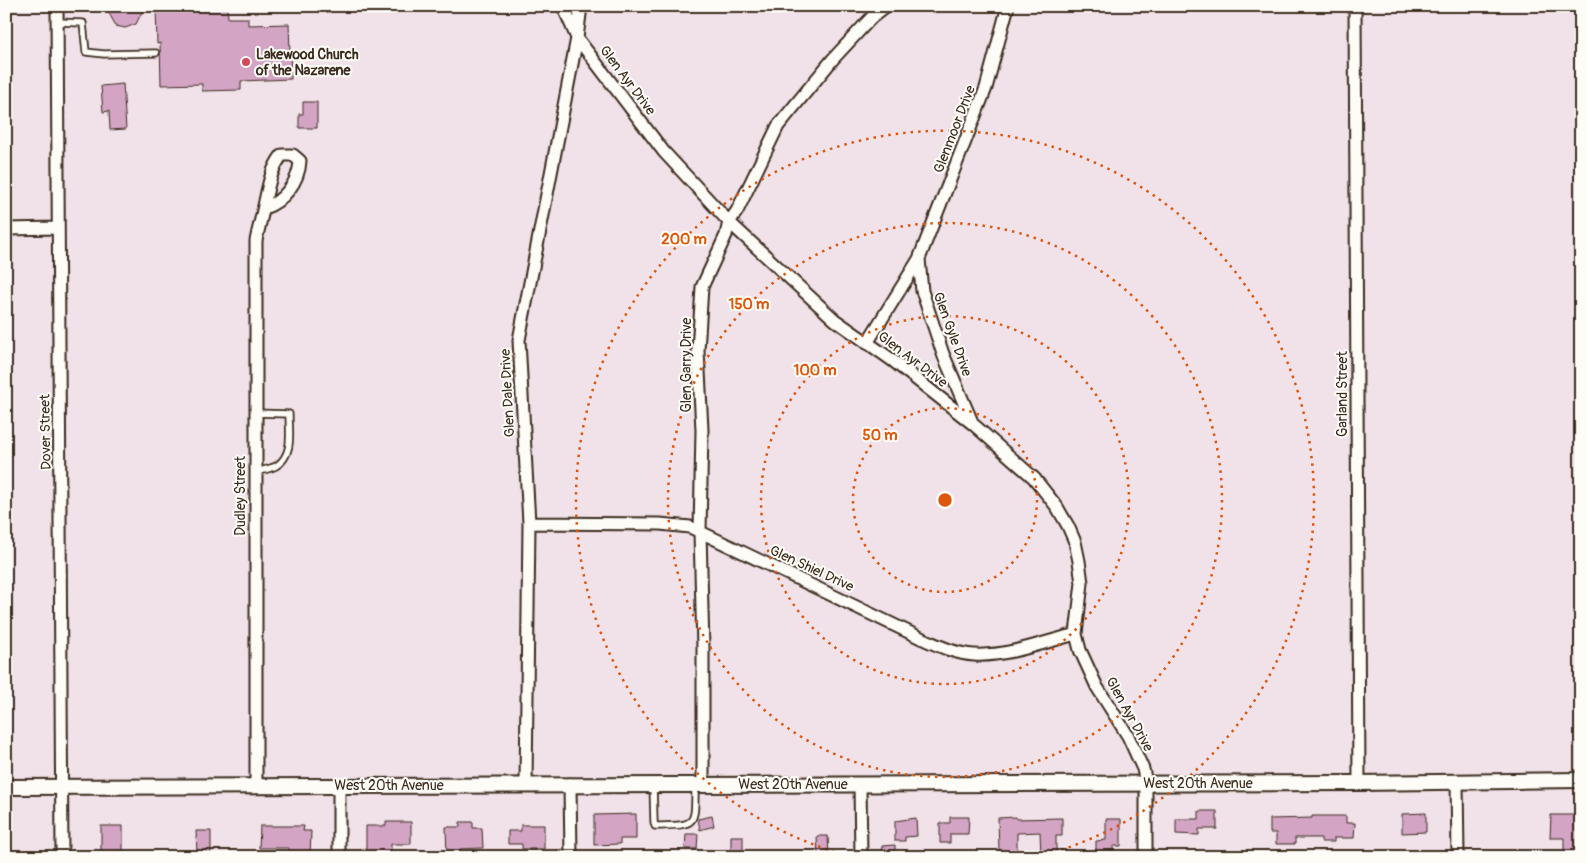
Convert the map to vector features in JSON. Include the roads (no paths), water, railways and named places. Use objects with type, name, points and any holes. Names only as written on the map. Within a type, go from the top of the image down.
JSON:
[{"type":"street","name":"Dover Street","points":[[56,6],[62,857]]},
{"type":"street","name":"Glen Ayr Drive","points":[[563,6],[577,38],[664,152],[729,222],[829,315],[892,360],[973,424],[1034,478],[1057,507],[1075,542],[1082,582],[1076,634],[1087,668],[1128,736],[1143,769],[1146,783],[1146,857]]},
{"type":"street","name":"Glen Dale Drive","points":[[526,784],[529,523],[519,340],[577,38],[581,6]]},
{"type":"street","name":"Glen Garry Drive","points":[[699,784],[703,648],[700,532],[702,430],[698,351],[702,287],[726,236],[729,222],[737,211],[778,126],[833,59],[872,17],[886,6]]},
{"type":"street","name":"Glenmoor Drive","points":[[919,259],[986,88],[1008,6]]},
{"type":"street","name":"Garland Street","points":[[1355,6],[1359,782]]},
{"type":"street","name":"Dudley Street","points":[[256,786],[256,240],[264,208]]},
{"type":"street","points":[[6,229],[58,228]]},
{"type":"street","points":[[868,343],[919,259]]},
{"type":"street","name":"Glen Gyle Drive","points":[[919,259],[922,291],[944,354],[973,424]]},
{"type":"street","name":"Glen Shiel Drive","points":[[529,523],[660,524],[690,527],[923,639],[958,653],[975,655],[996,654],[1076,634]]},
{"type":"street","name":"West 20th Avenue","points":[[6,787],[1581,780]]},
{"type":"street","points":[[1457,781],[1458,857]]},
{"type":"street","points":[[570,784],[571,857]]},
{"type":"street","points":[[860,784],[861,857]]},
{"type":"street","points":[[339,786],[339,857]]},
{"type":"lane","points":[[57,22],[83,23],[86,52],[104,54],[156,53]]},
{"type":"lane","points":[[255,413],[289,414],[289,448],[284,458],[276,466],[255,472]]},
{"type":"lane","points":[[653,784],[654,822],[656,826],[686,825],[692,821],[699,784]]},
{"type":"place","name":"Lakewood Church of the Nazarene","points":[[246,62]]}]
